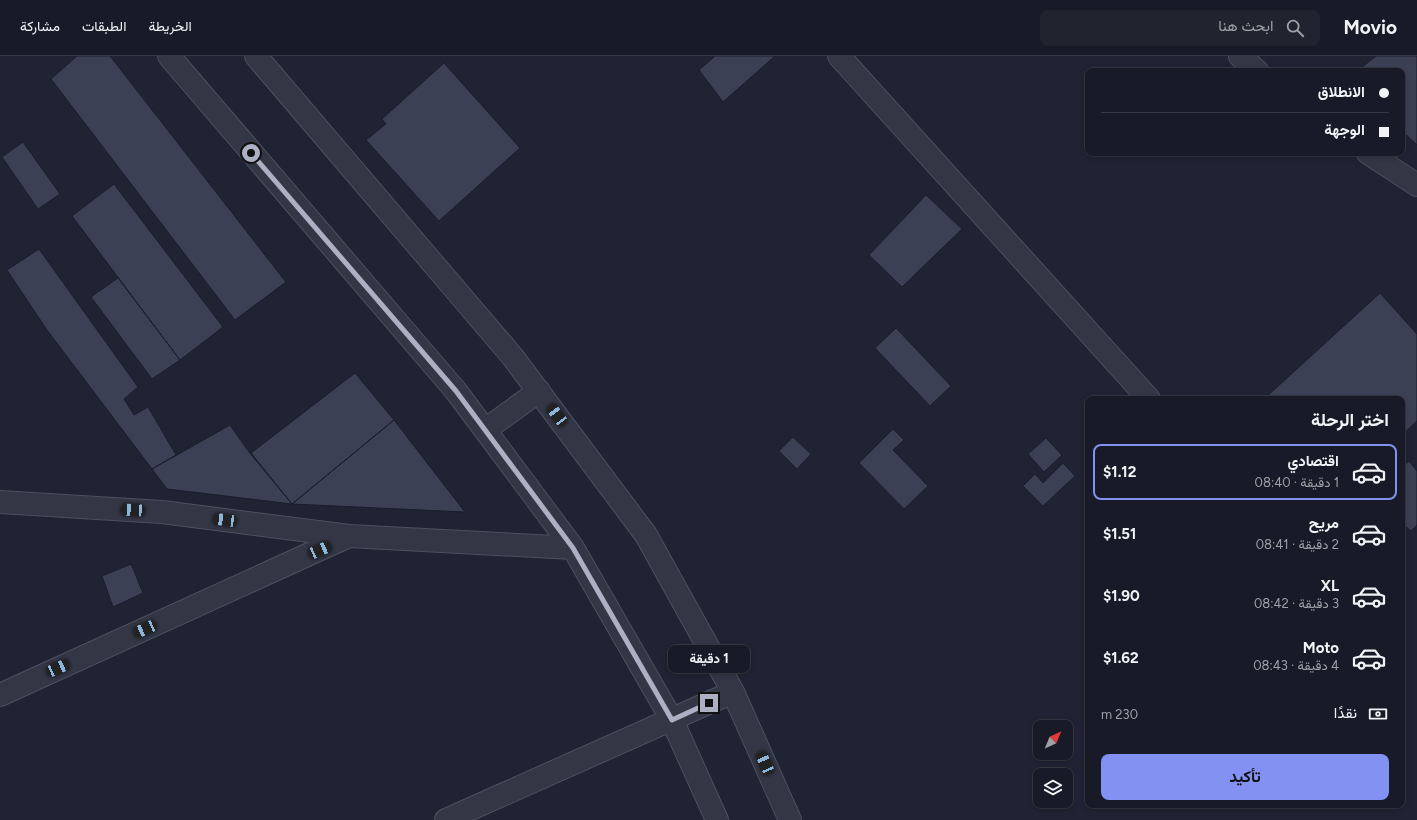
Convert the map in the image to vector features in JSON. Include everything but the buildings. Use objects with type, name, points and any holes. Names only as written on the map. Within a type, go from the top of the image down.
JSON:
[{"type":"street","points":[[168,56],[456,391],[573,548],[672,720],[717,820]]},
{"type":"street","points":[[256,56],[512,356],[646,534],[733,692],[790,820]]},
{"type":"street","points":[[839,56],[1146,396]]},
{"type":"street","points":[[1240,56],[1254,68]]},
{"type":"street","points":[[1373,156],[1417,185]]},
{"type":"street","points":[[485,430],[539,391]]},
{"type":"street","points":[[0,502],[162,512],[349,536],[573,548]]},
{"type":"street","points":[[0,695],[349,536]]},
{"type":"street","points":[[446,820],[733,692]]},
{"type":"route","points":[[251,153],[456,391],[573,548],[672,720],[709,703]]}]
